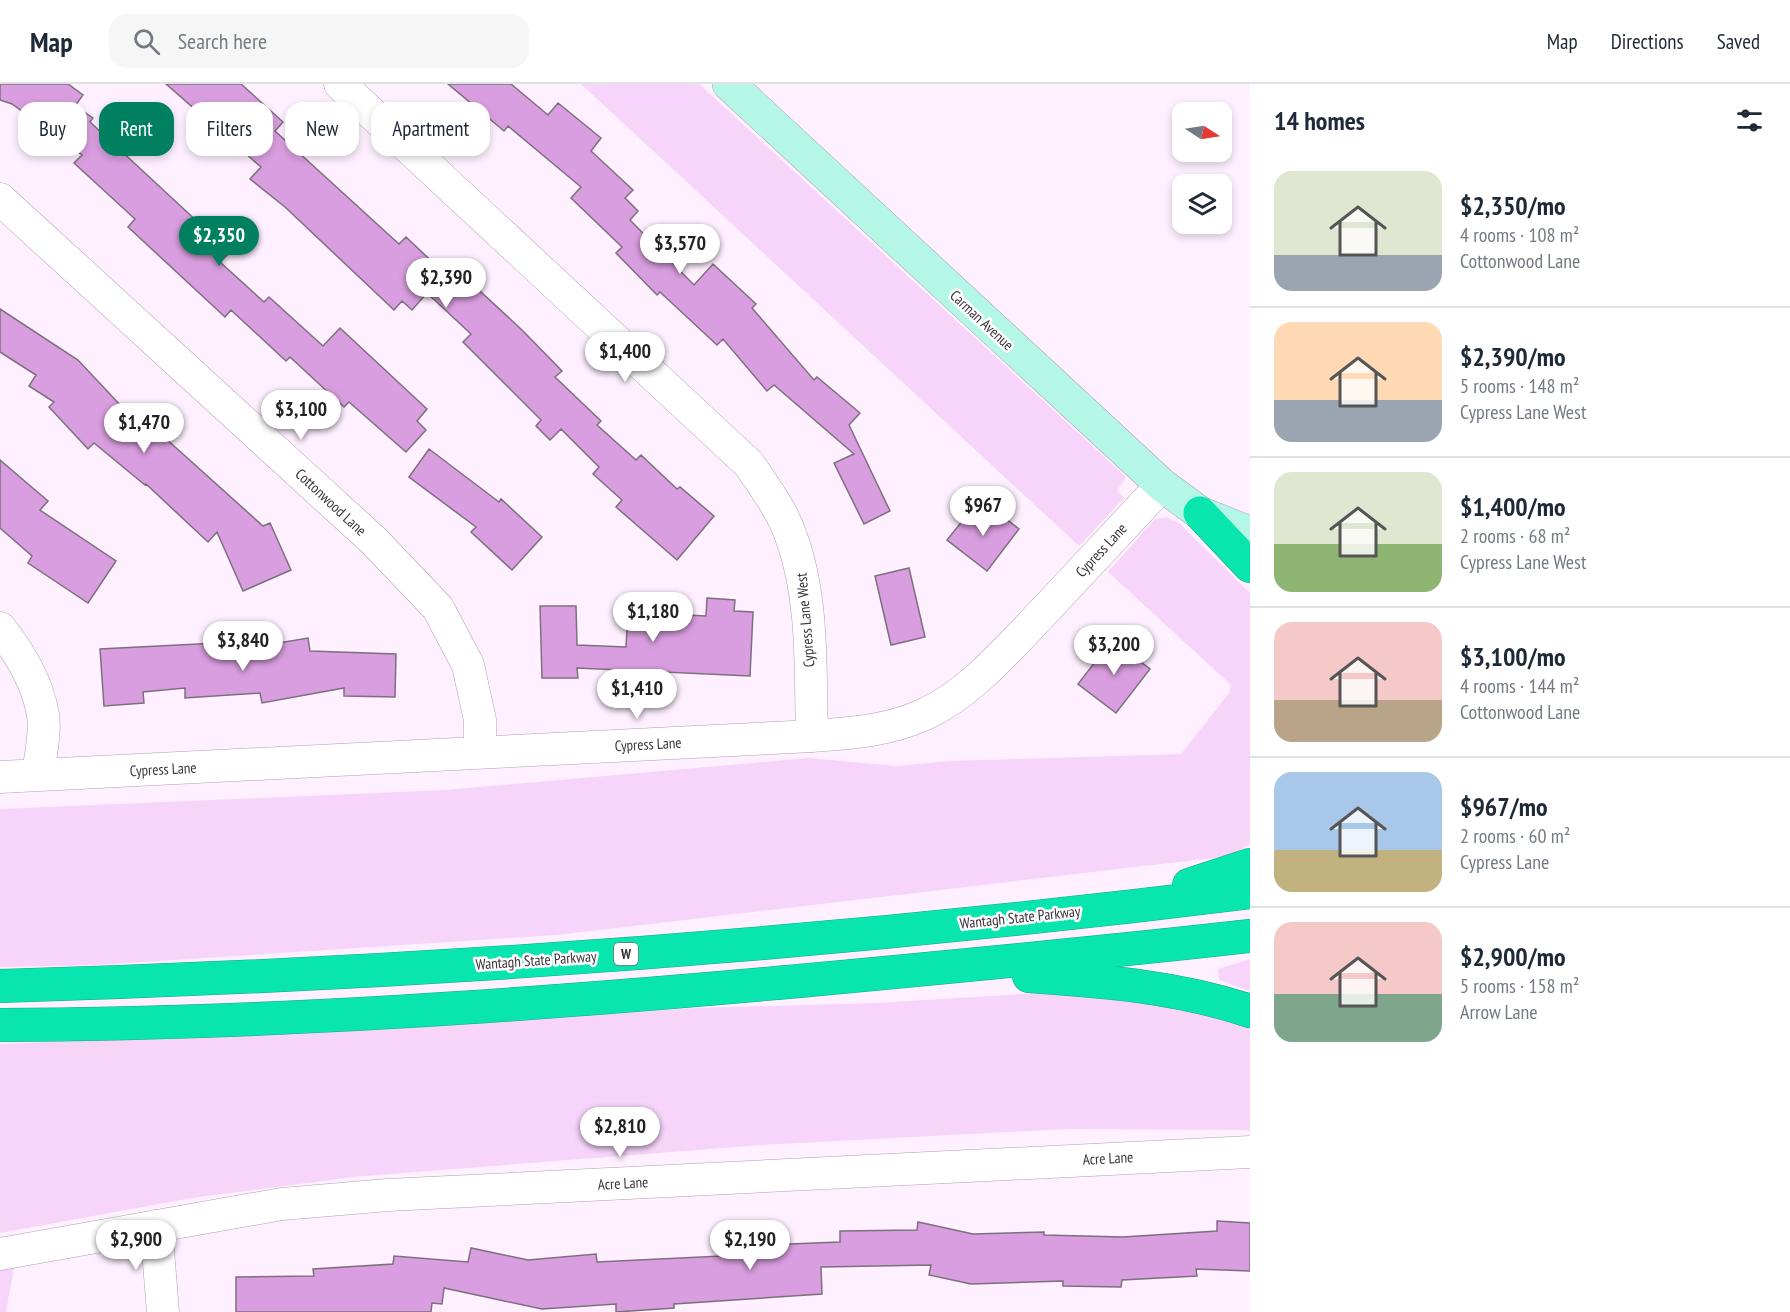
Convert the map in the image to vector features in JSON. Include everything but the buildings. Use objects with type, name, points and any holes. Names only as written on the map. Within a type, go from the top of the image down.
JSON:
[{"type":"highway","points":[[1200,513],[1250,566]]},
{"type":"highway","points":[[1145,905],[1191,885],[1250,865]]},
{"type":"highway","name":"Wantagh State Parkway","points":[[0,986],[243,979],[637,954],[1145,905],[1250,892]]},
{"type":"highway","points":[[0,1025],[156,1024],[467,1007],[928,971],[1250,936]]},
{"type":"highway","points":[[928,971],[1140,985],[1190,994],[1250,1011]]},
{"type":"main road","name":"Carman Avenue","points":[[729,84],[1162,485],[1200,513],[1250,533]]},
{"type":"street","name":"Cypress Lane West","points":[[340,84],[749,464],[778,506],[800,566],[807,614],[812,736]]},
{"type":"street","name":"Cottonwood Lane","points":[[0,200],[374,541],[438,608],[468,665],[480,720],[480,752]]},
{"type":"street","name":"Cypress Lane","points":[[0,777],[812,736],[867,732],[899,725],[926,714],[957,695],[1014,642],[1162,485]]},
{"type":"street","points":[[0,628],[12,643],[31,678],[43,716],[38,775]]},
{"type":"street","name":"Acre Lane","points":[[0,1254],[282,1204],[388,1195],[1250,1152]]},
{"type":"street","points":[[156,1227],[164,1312]]},
{"type":"shaded area","points":[[581,84],[699,84],[1126,477],[1117,491],[1124,498],[1079,546]]},
{"type":"shaded area","points":[[1166,517],[1179,523],[1250,593],[1250,844],[1230,856],[557,935],[98,965],[0,967],[0,809],[444,790],[809,758],[897,766],[948,761],[1181,754],[1229,693],[1231,685],[1108,572],[1155,519]]},
{"type":"shaded area","points":[[1250,959],[1250,991],[1219,980],[1218,969]]},
{"type":"shaded area","points":[[1053,992],[1111,994],[1250,1023],[1250,1130],[1066,1129],[762,1145],[353,1177],[192,1198],[0,1233],[0,1044],[389,1029],[694,1008],[876,1003]]},
{"type":"shaded area","points":[[16,1257],[6,1312],[0,1312],[0,1260]]}]
